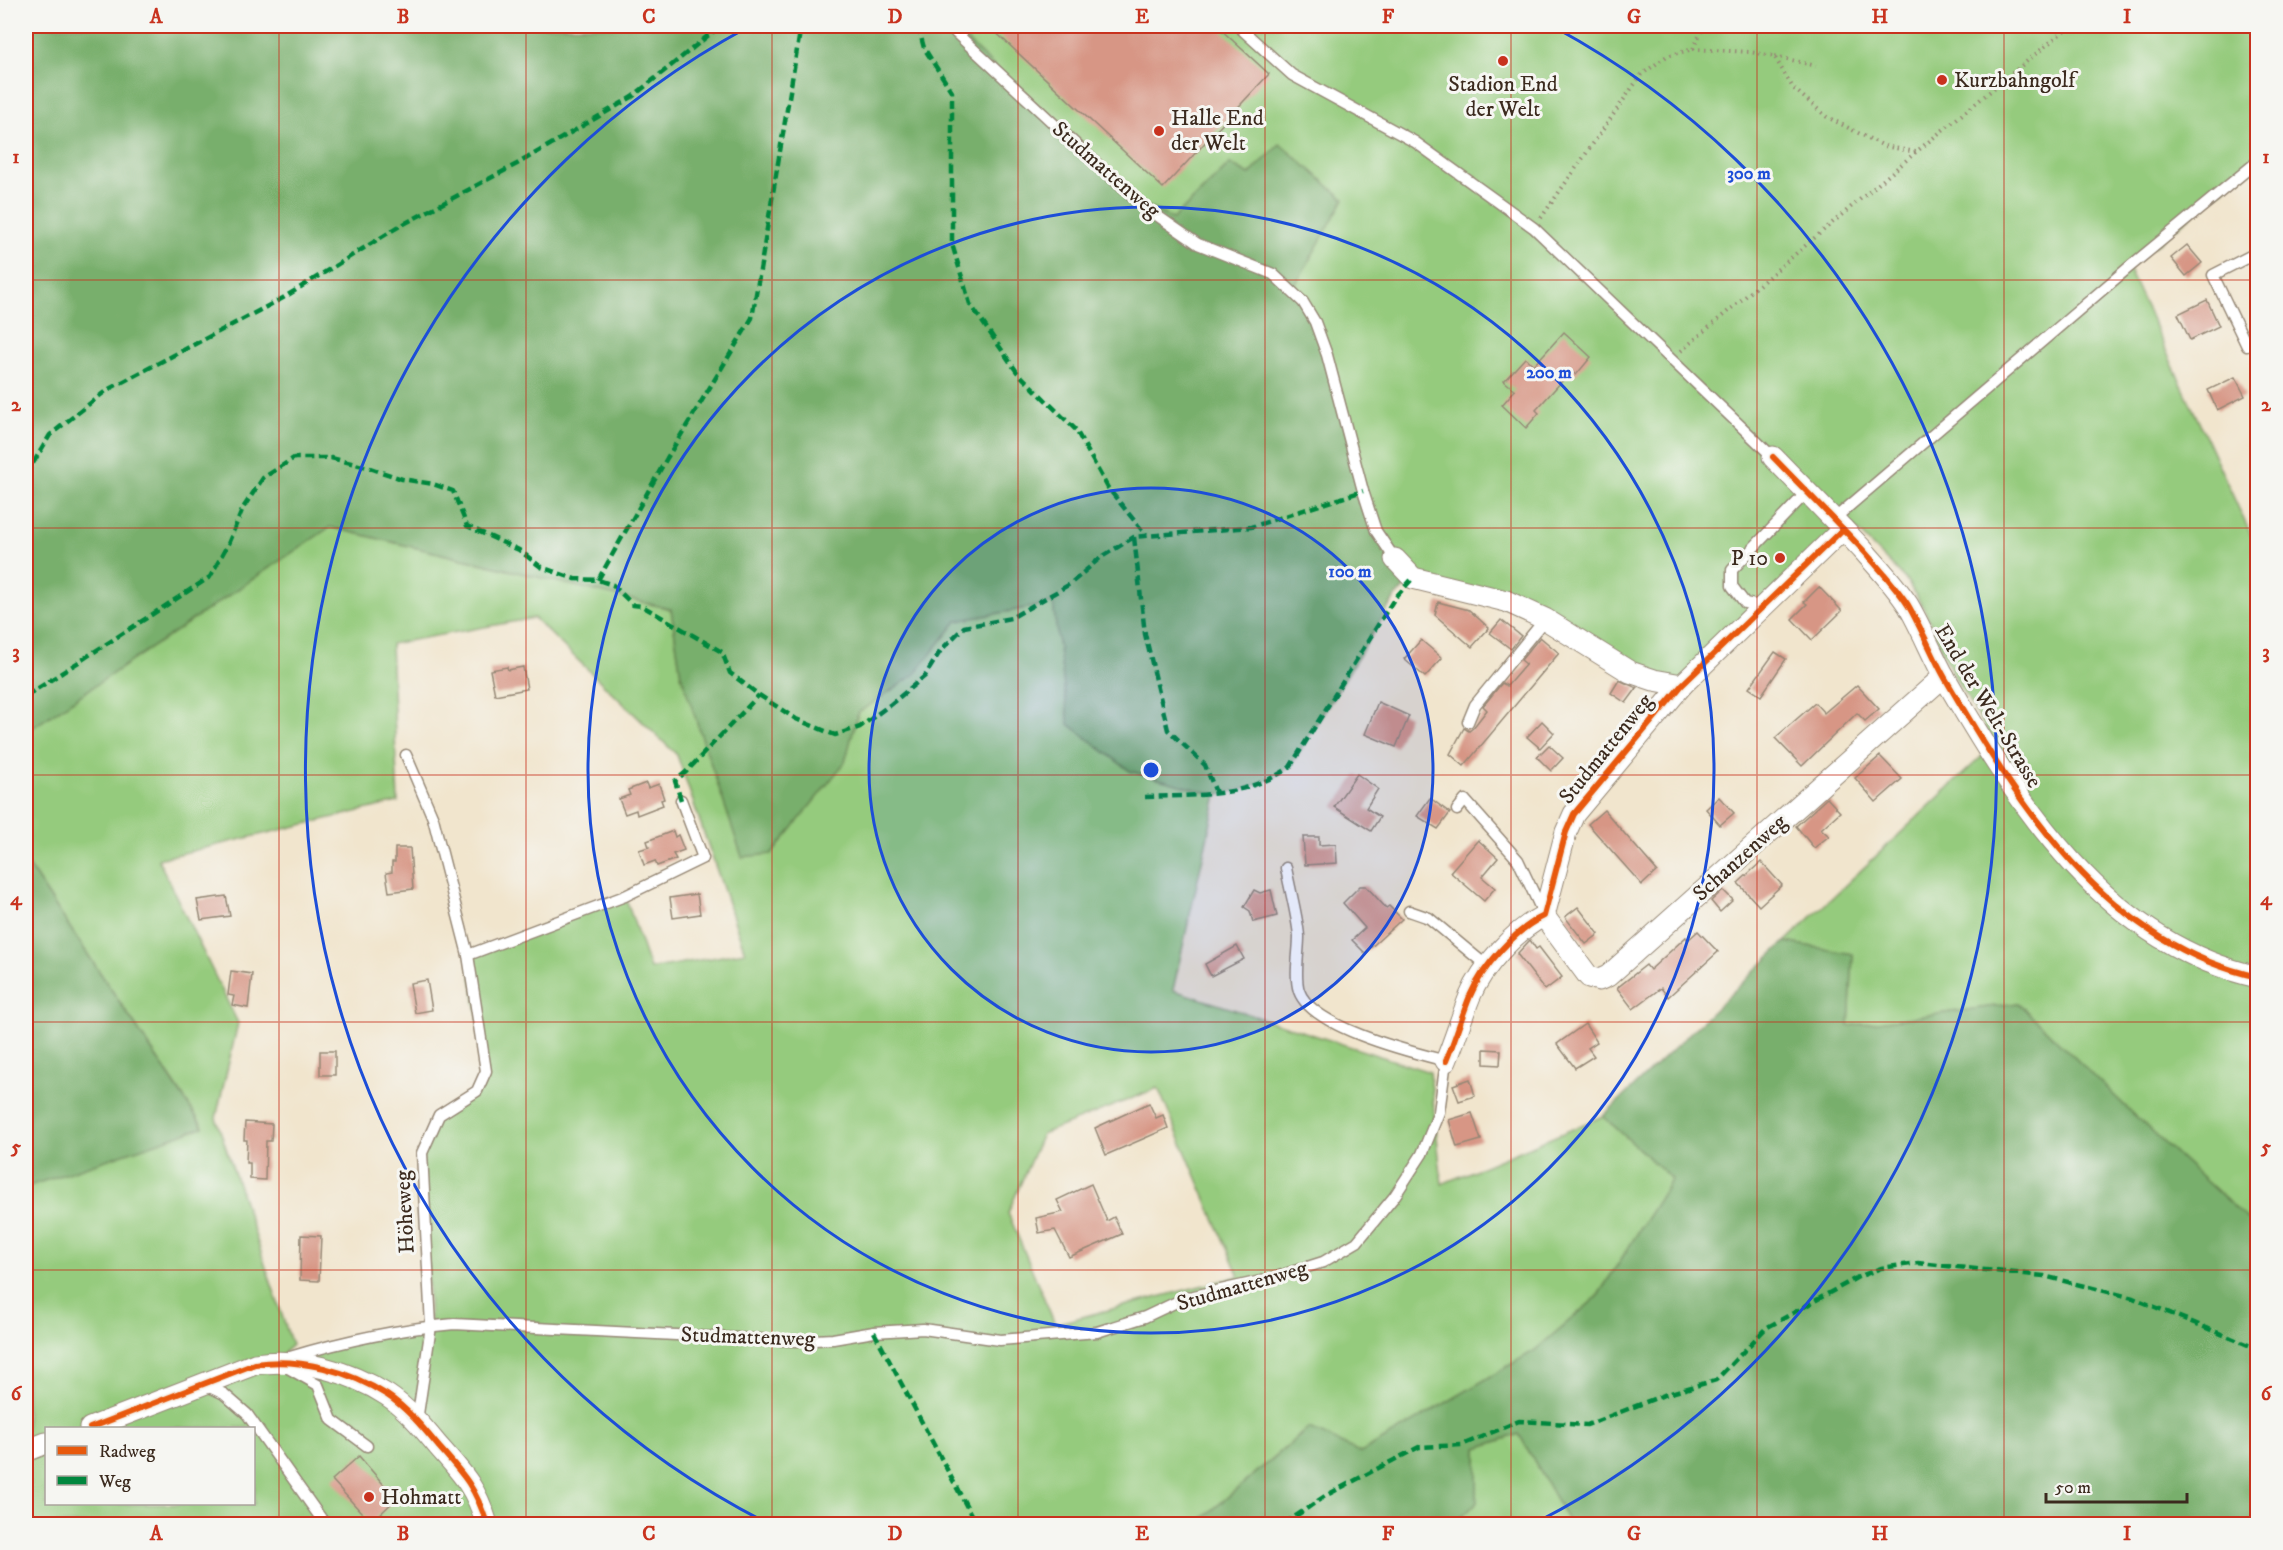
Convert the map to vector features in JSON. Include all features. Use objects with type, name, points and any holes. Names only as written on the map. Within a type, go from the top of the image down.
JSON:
[{"type":"street","name":"End der Welt-Strasse","points":[[1773,457],[1889,579],[1902,597],[1944,676],[2003,773],[2054,843],[2080,872],[2138,925],[2164,942],[2201,960],[2258,977]]},
{"type":"street","name":"Studmattenweg","points":[[1446,1061],[1471,994],[1488,967],[1514,936],[1533,921],[1544,916],[1566,832],[1574,814],[1682,685],[1764,607],[1839,524]]},
{"type":"street","name":"Studmattenweg","points":[[1395,559],[1413,578],[1497,598],[1545,619],[1630,672],[1654,680],[1682,685]]},
{"type":"street","name":"Schanzenweg","points":[[1544,916],[1589,976],[1599,980],[1608,976],[1944,676]]},
{"type":"street","points":[[101,1426],[255,1364],[275,1361],[320,1367],[348,1374],[388,1396],[417,1421],[470,1482],[481,1505],[486,1524]]},
{"type":"street","points":[[26,1451],[45,1443]]},
{"type":"lane","name":"Studmattenweg","points":[[951,26],[1139,203],[1198,244],[1273,274],[1304,302],[1316,322],[1327,355],[1376,531],[1395,559]]},
{"type":"lane","points":[[1238,26],[1292,75],[1415,142],[1534,228],[1773,457]]},
{"type":"lane","points":[[1839,524],[2128,268],[2258,161]]},
{"type":"lane","points":[[2247,346],[2213,275],[2258,252]]},
{"type":"lane","points":[[1764,607],[1745,603],[1732,586],[1732,570],[1807,492]]},
{"type":"lane","points":[[1468,722],[1475,705],[1545,619]]},
{"type":"lane","name":"Höheweg","points":[[406,755],[434,818],[468,955],[486,1071],[477,1091],[439,1115],[422,1153],[431,1326],[417,1421]]},
{"type":"lane","points":[[468,955],[625,896],[703,858],[681,800]]},
{"type":"lane","points":[[1457,810],[1465,800],[1518,860],[1544,916]]},
{"type":"lane","points":[[1286,868],[1299,935],[1299,991],[1307,1005],[1330,1021],[1387,1046],[1446,1061]]},
{"type":"lane","points":[[1409,911],[1429,918],[1488,967]]},
{"type":"lane","name":"Studmattenweg","points":[[275,1361],[323,1347],[431,1326],[484,1325],[796,1341],[924,1329],[1000,1340],[1097,1332],[1145,1317],[1185,1298],[1270,1279],[1323,1262],[1357,1242],[1395,1197],[1422,1154],[1439,1112],[1446,1061]]},
{"type":"lane","points":[[275,1361],[318,1385],[332,1420],[367,1446]]},
{"type":"lane","points":[[205,1385],[224,1395],[247,1414],[325,1524]]},
{"type":"path","points":[[1693,49],[1704,26]]},
{"type":"path","points":[[1671,360],[1916,152],[2070,26]]},
{"type":"path","points":[[1534,228],[1641,75],[1667,56],[1693,49],[1750,52],[1816,66]]},
{"type":"path","points":[[1774,56],[1793,88],[1827,117],[1884,146],[1916,152]]},
{"type":"green space","points":[[26,26],[951,26],[1139,203],[1173,219],[1230,164],[1249,175],[1280,144],[1344,199],[1292,291],[1315,322],[1376,531],[1413,578],[1394,599],[1290,767],[1251,787],[1217,795],[1130,771],[1069,724],[1053,603],[957,621],[914,675],[858,713],[845,762],[772,854],[742,857],[681,675],[671,609],[330,527],[26,732]]},
{"type":"green space","points":[[951,26],[2257,26],[2257,161],[2128,268],[2257,548],[2257,1228],[2152,1132],[2018,1003],[1849,1026],[1853,954],[1785,942],[1995,744],[1953,674],[1924,609],[1907,581],[1841,514],[1843,529],[1682,685],[1654,680],[1545,619],[1413,578],[1376,531],[1249,175],[1230,164],[1173,219],[1139,203]]},
{"type":"green space","points":[[330,527],[671,609],[681,675],[845,762],[857,713],[914,675],[957,621],[1053,603],[1069,724],[1130,771],[1217,795],[1173,990],[1430,1072],[1442,1184],[1603,1116],[1672,1179],[1597,1297],[1534,1351],[1361,1453],[1308,1428],[1196,1524],[26,1524],[26,1187],[203,1126],[26,862],[26,732]],"holes":[[[534,618],[677,755],[745,952],[650,969],[625,896],[468,955],[486,1071],[477,1091],[439,1115],[422,1153],[430,1326],[276,1360],[292,1345],[216,1118],[238,1023],[158,859],[398,802],[391,644]],[[1158,1088],[1239,1276],[1055,1324],[1008,1213],[1042,1134]]]},
{"type":"green space","points":[[26,862],[203,1127],[26,1187]]},
{"type":"green space","points":[[1785,942],[1853,954],[1849,1026],[2018,1003],[2152,1132],[2257,1228],[2257,1524],[1570,1524],[1519,1434],[1477,1448],[1477,1502],[1455,1524],[1196,1524],[1309,1428],[1361,1453],[1534,1351],[1597,1297],[1672,1179],[1603,1116]]},
{"type":"green space","points":[[1519,1434],[1570,1524],[1455,1524],[1477,1502],[1477,1448]]},
{"type":"building","name":"Halle End der Welt","points":[[989,26],[1217,26],[1269,74],[1163,188]]},
{"type":"building","points":[[2187,245],[2202,263],[2186,276],[2171,258]]},
{"type":"building","points":[[2207,300],[2219,326],[2190,340],[2178,314]]},
{"type":"building","points":[[1564,332],[1591,357],[1576,375],[1571,371],[1536,410],[1539,413],[1526,428],[1502,405],[1515,390],[1504,381],[1525,358],[1534,365]]},
{"type":"building","points":[[2235,377],[2245,396],[2217,410],[2208,390]]},
{"type":"building","points":[[1819,587],[1842,611],[1812,640],[1792,619]]},
{"type":"building","points":[[1438,602],[1469,610],[1489,628],[1472,647],[1435,615]]},
{"type":"building","points":[[1501,620],[1521,636],[1511,649],[1490,633]]},
{"type":"building","points":[[1540,637],[1559,653],[1464,766],[1450,754],[1464,728],[1469,731],[1473,728],[1487,710],[1483,706],[1502,683],[1507,686],[1526,664],[1521,660]]},
{"type":"building","points":[[1421,640],[1442,658],[1425,677],[1404,659]]},
{"type":"building","points":[[1775,652],[1786,659],[1761,696],[1749,688]]},
{"type":"building","points":[[507,667],[508,670],[523,667],[527,689],[495,695],[490,670]]},
{"type":"building","points":[[1619,680],[1637,688],[1626,703],[1611,693]]},
{"type":"building","points":[[1857,685],[1879,709],[1865,721],[1857,713],[1802,766],[1775,738],[1815,703],[1824,713]]},
{"type":"building","points":[[1378,702],[1409,716],[1396,747],[1365,734]]},
{"type":"building","points":[[1542,721],[1554,733],[1540,748],[1527,737]]},
{"type":"building","points":[[1549,745],[1563,758],[1551,771],[1537,757]]},
{"type":"building","points":[[1880,756],[1902,779],[1876,802],[1855,778]]},
{"type":"building","points":[[1357,774],[1378,789],[1366,808],[1380,817],[1371,831],[1334,807]]},
{"type":"building","points":[[646,783],[648,788],[659,784],[664,799],[661,800],[663,805],[637,815],[636,810],[625,814],[619,799],[630,795],[628,790]]},
{"type":"building","points":[[1719,797],[1734,813],[1720,825],[1706,809]]},
{"type":"building","points":[[1430,798],[1450,813],[1438,829],[1417,816]]},
{"type":"building","points":[[1827,798],[1840,812],[1821,829],[1829,836],[1814,848],[1796,826]]},
{"type":"building","points":[[1604,810],[1657,871],[1642,885],[1588,824]]},
{"type":"building","points":[[673,831],[675,837],[678,835],[684,850],[673,854],[676,859],[657,866],[655,861],[644,865],[639,850],[649,847],[647,841]]},
{"type":"building","points":[[1303,837],[1319,837],[1319,845],[1336,844],[1337,863],[1305,865]]},
{"type":"building","points":[[1478,840],[1498,858],[1482,877],[1495,888],[1484,901],[1450,872]]},
{"type":"building","points":[[395,848],[410,848],[413,889],[389,892],[386,873],[392,872]]},
{"type":"building","points":[[1761,862],[1782,885],[1759,906],[1738,883]]},
{"type":"building","points":[[1360,886],[1366,886],[1386,908],[1389,906],[1402,919],[1365,953],[1352,940],[1365,928],[1343,903]]},
{"type":"building","points":[[1254,890],[1260,893],[1271,890],[1277,916],[1253,922],[1250,911],[1244,907]]},
{"type":"building","points":[[1723,890],[1733,900],[1720,912],[1711,901]]},
{"type":"building","points":[[697,894],[700,914],[673,918],[670,898]]},
{"type":"building","points":[[226,896],[230,916],[201,920],[197,900]]},
{"type":"building","points":[[1578,907],[1599,934],[1586,944],[1565,917]]},
{"type":"building","points":[[1698,931],[1718,952],[1668,997],[1661,988],[1633,1009],[1617,988],[1646,965],[1650,970],[1686,937],[1688,940]]},
{"type":"building","points":[[1530,940],[1536,949],[1539,947],[1562,977],[1545,990],[1517,954]]},
{"type":"building","points":[[1237,946],[1244,959],[1211,976],[1205,964]]},
{"type":"building","points":[[231,971],[252,974],[248,1008],[232,1005],[234,996],[228,995]]},
{"type":"building","points":[[427,980],[432,1010],[415,1013],[410,983]]},
{"type":"building","points":[[1585,1024],[1597,1042],[1588,1048],[1594,1056],[1575,1068],[1557,1044]]},
{"type":"building","points":[[1484,1049],[1501,1050],[1500,1065],[1484,1064]]},
{"type":"building","points":[[320,1051],[335,1051],[335,1075],[320,1075]]},
{"type":"building","points":[[1470,1079],[1475,1096],[1459,1101],[1453,1085]]},
{"type":"building","points":[[1149,1103],[1156,1118],[1163,1115],[1168,1128],[1106,1155],[1095,1128]]},
{"type":"building","points":[[1472,1113],[1481,1140],[1457,1147],[1449,1120]]},
{"type":"building","points":[[245,1122],[272,1124],[271,1141],[266,1141],[265,1180],[250,1179],[250,1163],[246,1163]]},
{"type":"building","points":[[1091,1184],[1107,1221],[1114,1217],[1122,1234],[1069,1257],[1055,1230],[1039,1233],[1036,1218],[1063,1212],[1057,1200]]},
{"type":"building","points":[[301,1235],[321,1236],[319,1281],[300,1280]]},
{"type":"building","points":[[359,1456],[396,1499],[371,1523],[332,1480]]},
{"type":"marked path","points":[[26,475],[50,435],[107,390],[283,298],[398,227],[517,164],[632,97],[720,26]]},
{"type":"marked path","points":[[598,580],[667,458],[752,318],[801,26]]},
{"type":"marked path","points":[[918,26],[924,48],[952,92],[952,244],[970,304],[1017,372],[1076,430],[1108,488],[1146,535]]},
{"type":"marked path","points":[[26,696],[210,577],[228,544],[243,508],[263,478],[294,458],[331,458],[453,491],[467,526],[519,550],[541,567],[575,579],[598,580],[613,585],[633,605],[642,606],[722,652],[730,673],[759,695],[796,719],[835,735],[860,727],[925,676],[941,650],[964,627],[1011,618],[1070,584],[1100,558],[1134,537],[1251,527],[1363,491]]},
{"type":"marked path","points":[[1134,537],[1145,634],[1168,730],[1205,765],[1217,795]]},
{"type":"marked path","points":[[1145,797],[1202,795],[1238,790],[1273,777],[1290,767],[1394,599],[1413,578]]},
{"type":"marked path","points":[[681,800],[675,781],[759,695]]},
{"type":"marked path","points":[[1284,1524],[1325,1496],[1419,1447],[1462,1445],[1519,1421],[1587,1425],[1664,1395],[1716,1380],[1766,1328],[1858,1277],[1881,1268],[1918,1263],[2044,1276],[2133,1298],[2258,1349]]},
{"type":"marked path","points":[[874,1332],[976,1524]]},
{"type":"cycle path","points":[[1773,457],[1862,549],[1903,598],[1945,678],[2003,773],[2036,819],[2072,862],[2111,901],[2155,934],[2204,960],[2258,977]]},
{"type":"cycle path","points":[[1446,1061],[1470,996],[1491,961],[1511,939],[1544,916],[1566,832],[1574,814],[1682,685],[1843,529]]},
{"type":"cycle path","points":[[93,1427],[255,1364],[272,1362],[307,1364],[324,1368],[372,1386],[408,1412],[468,1482],[487,1524]]},
{"type":"place","name":"Stadion End der Welt","points":[[1503,61]]},
{"type":"place","name":"Kurzbahngolf","points":[[1942,80]]},
{"type":"place","name":"Halle End der Welt","points":[[1159,131]]},
{"type":"place","name":"P 10","points":[[1780,558]]},
{"type":"place","name":"Hohmatt","points":[[369,1497]]}]
